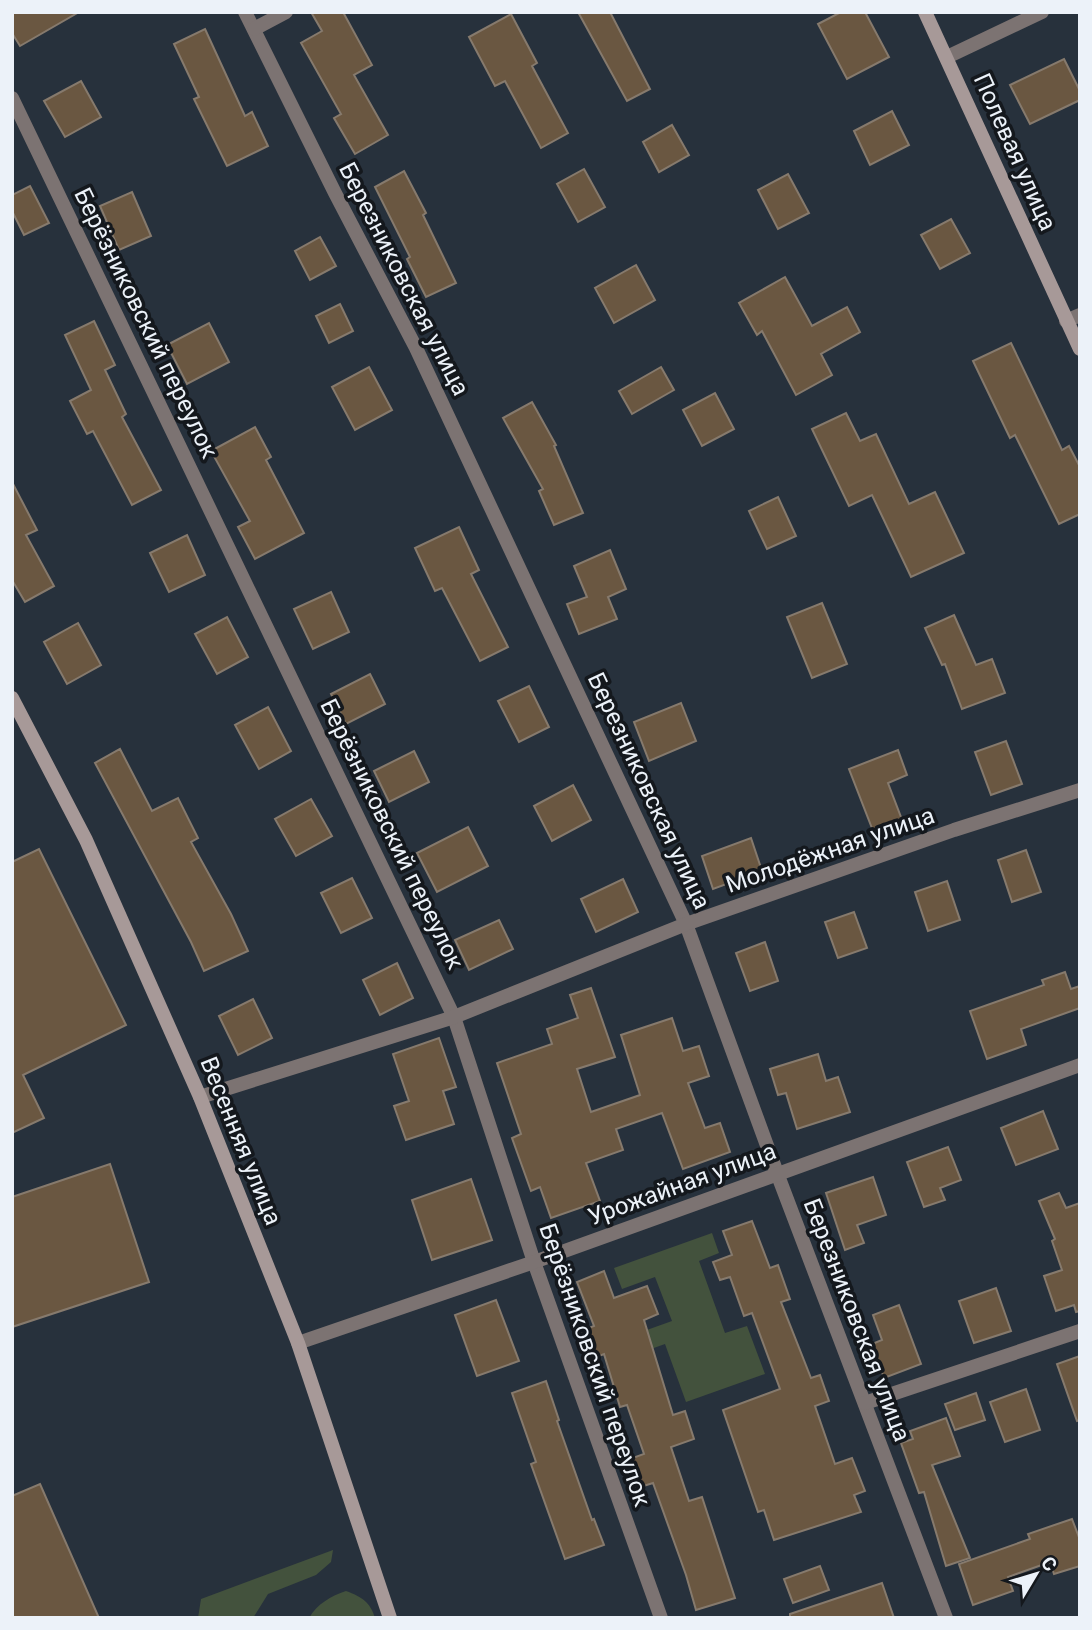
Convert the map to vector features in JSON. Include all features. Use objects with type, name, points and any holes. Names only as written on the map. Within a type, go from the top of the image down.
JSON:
[{"type":"street","name":"Березниковская улица","points":[[245,12],[416,348],[686,924],[777,1173],[946,1618]]},
{"type":"street","points":[[254,29],[286,12]]},
{"type":"street","name":"Полевая улица","points":[[926,12],[1073,318],[1080,349]]},
{"type":"street","points":[[947,57],[1042,12]]},
{"type":"street","name":"Берёзниковский переулок","points":[[12,98],[454,1017],[534,1262],[661,1618]]},
{"type":"street","name":"Весенняя улица","points":[[12,698],[86,840],[200,1097],[298,1343],[390,1618]]},
{"type":"street","name":"Молодёжная улица","points":[[200,1097],[454,1017],[686,924],[954,830],[1080,790]]},
{"type":"street","name":"Урожайная улица","points":[[298,1343],[534,1262],[1080,1065]]},
{"type":"street","points":[[865,1403],[1080,1331]]},
{"type":"green space","points":[[712,1233],[719,1253],[699,1261],[725,1333],[747,1326],[765,1374],[686,1402],[665,1344],[651,1349],[644,1331],[672,1321],[655,1277],[622,1289],[614,1268]]},
{"type":"green space","points":[[333,1550],[331,1562],[316,1575],[268,1594],[253,1618],[198,1618],[201,1599]]},
{"type":"green space","points":[[346,1591],[365,1601],[375,1618],[309,1618],[325,1601]]},
{"type":"building","points":[[12,12],[79,12],[20,46],[12,33]]},
{"type":"building","points":[[311,12],[343,12],[372,65],[354,75],[388,135],[355,154],[334,118],[341,114],[301,43],[322,31]]},
{"type":"building","points":[[578,12],[610,12],[650,89],[627,101]]},
{"type":"building","points":[[841,12],[865,12],[889,57],[847,79],[818,24]]},
{"type":"building","points":[[511,14],[537,63],[532,66],[568,133],[541,148],[505,81],[495,86],[469,37]]},
{"type":"building","points":[[205,29],[245,116],[252,112],[268,146],[227,166],[194,99],[199,97],[174,44]]},
{"type":"building","points":[[1064,59],[1080,91],[1080,100],[1030,124],[1010,85]]},
{"type":"building","points":[[81,81],[101,117],[65,137],[44,101]]},
{"type":"building","points":[[892,111],[909,145],[870,165],[854,131]]},
{"type":"building","points":[[672,125],[689,155],[659,172],[643,142]]},
{"type":"building","points":[[584,169],[605,207],[578,222],[557,184]]},
{"type":"building","points":[[404,171],[426,213],[423,215],[456,283],[426,297],[407,259],[410,257],[375,187]]},
{"type":"building","points":[[788,174],[809,213],[778,229],[758,190]]},
{"type":"building","points":[[30,186],[49,223],[24,235],[12,211],[12,195]]},
{"type":"building","points":[[132,192],[151,236],[119,250],[100,206]]},
{"type":"building","points":[[951,219],[970,253],[940,269],[921,235]]},
{"type":"building","points":[[320,237],[336,266],[310,280],[295,251]]},
{"type":"building","points":[[636,265],[655,300],[614,323],[595,288]]},
{"type":"building","points":[[785,277],[812,326],[847,307],[860,332],[821,354],[832,375],[796,395],[762,331],[757,335],[739,303]]},
{"type":"building","points":[[340,304],[353,331],[329,343],[316,316]]},
{"type":"building","points":[[94,321],[115,365],[105,370],[126,414],[122,417],[161,490],[132,505],[93,431],[87,434],[70,401],[91,390],[65,335]]},
{"type":"building","points":[[209,323],[229,362],[187,384],[167,345]]},
{"type":"building","points":[[1011,343],[1062,450],[1069,446],[1080,467],[1080,514],[1059,524],[1015,435],[1010,438],[973,361]]},
{"type":"building","points":[[369,367],[392,410],[355,430],[332,387]]},
{"type":"building","points":[[661,367],[674,390],[632,414],[619,391]]},
{"type":"building","points":[[715,393],[734,429],[702,446],[683,410]]},
{"type":"building","points":[[532,402],[556,445],[554,446],[583,513],[554,525],[539,491],[543,489],[503,418]]},
{"type":"building","points":[[846,413],[860,441],[876,434],[909,504],[935,492],[964,553],[911,577],[872,495],[849,506],[812,429]]},
{"type":"building","points":[[255,427],[271,457],[266,460],[304,533],[255,559],[238,527],[250,521],[211,451]]},
{"type":"building","points":[[12,482],[37,530],[26,535],[54,586],[25,602],[12,580]]},
{"type":"building","points":[[778,497],[796,536],[767,549],[749,511]]},
{"type":"building","points":[[459,527],[479,570],[471,574],[508,647],[480,661],[442,588],[435,591],[415,548]]},
{"type":"building","points":[[187,535],[205,575],[169,592],[150,553]]},
{"type":"building","points":[[610,550],[626,589],[608,597],[617,619],[579,634],[567,604],[587,597],[574,566]]},
{"type":"building","points":[[331,592],[349,632],[313,649],[294,609]]},
{"type":"building","points":[[822,603],[847,664],[812,678],[787,617]]},
{"type":"building","points":[[954,615],[976,665],[992,659],[1005,693],[962,709],[945,664],[942,665],[925,628]]},
{"type":"building","points":[[227,617],[248,657],[217,674],[195,634]]},
{"type":"building","points":[[78,623],[101,665],[67,684],[44,642]]},
{"type":"building","points":[[370,674],[385,704],[346,724],[331,694]]},
{"type":"building","points":[[529,686],[549,727],[519,742],[498,701]]},
{"type":"building","points":[[681,703],[696,741],[649,761],[634,722]]},
{"type":"building","points":[[268,707],[291,751],[259,769],[235,725]]},
{"type":"building","points":[[1006,741],[1022,784],[991,795],[975,752]]},
{"type":"building","points":[[120,749],[152,811],[178,798],[198,838],[191,842],[248,951],[204,971],[95,763]]},
{"type":"building","points":[[898,750],[907,775],[888,783],[904,825],[875,836],[849,769]]},
{"type":"building","points":[[414,751],[429,782],[389,802],[374,771]]},
{"type":"building","points":[[573,785],[591,820],[552,841],[534,806]]},
{"type":"building","points":[[311,799],[332,836],[296,856],[275,819]]},
{"type":"building","points":[[468,827],[488,866],[437,892],[417,853]]},
{"type":"building","points":[[751,838],[762,871],[713,889],[702,856]]},
{"type":"building","points":[[39,849],[126,1025],[23,1075],[44,1118],[12,1133],[12,862]]},
{"type":"building","points":[[1026,850],[1041,892],[1012,902],[998,860]]},
{"type":"building","points":[[352,878],[372,918],[341,933],[321,893]]},
{"type":"building","points":[[623,879],[638,912],[596,932],[581,899]]},
{"type":"building","points":[[947,881],[960,920],[928,931],[915,892]]},
{"type":"building","points":[[854,912],[867,948],[838,958],[825,922]]},
{"type":"building","points":[[499,920],[513,949],[469,970],[455,940]]},
{"type":"building","points":[[765,942],[778,981],[750,991],[736,953]]},
{"type":"building","points":[[397,963],[413,998],[380,1015],[363,980]]},
{"type":"building","points":[[1065,972],[1071,989],[1080,986],[1080,1008],[1021,1029],[1026,1045],[987,1059],[970,1011],[1044,985],[1042,980]]},
{"type":"building","points":[[591,988],[615,1057],[577,1069],[591,1112],[640,1095],[621,1035],[672,1018],[683,1051],[699,1046],[709,1076],[688,1083],[705,1128],[720,1123],[730,1152],[683,1169],[662,1113],[616,1129],[623,1150],[586,1163],[600,1201],[551,1218],[540,1187],[531,1191],[512,1138],[521,1134],[497,1063],[552,1044],[547,1029],[578,1018],[570,995]]},
{"type":"building","points":[[253,999],[272,1038],[238,1055],[219,1016]]},
{"type":"building","points":[[439,1038],[456,1087],[443,1091],[454,1124],[406,1140],[394,1106],[409,1101],[393,1054]]},
{"type":"building","points":[[818,1054],[826,1081],[838,1077],[850,1112],[797,1129],[786,1093],[778,1095],[770,1069]]},
{"type":"building","points":[[1043,1111],[1058,1149],[1016,1165],[1001,1128]]},
{"type":"building","points":[[948,1147],[961,1180],[940,1188],[945,1200],[924,1207],[907,1162]]},
{"type":"building","points":[[110,1164],[149,1282],[12,1327],[12,1197]]},
{"type":"building","points":[[873,1177],[886,1215],[857,1225],[864,1243],[845,1250],[826,1193]]},
{"type":"building","points":[[471,1179],[492,1240],[432,1260],[412,1200]]},
{"type":"building","points":[[1059,1193],[1066,1208],[1080,1203],[1080,1311],[1076,1312],[1074,1305],[1056,1311],[1044,1276],[1062,1270],[1052,1241],[1055,1239],[1039,1201]]},
{"type":"building","points":[[752,1221],[770,1268],[778,1265],[790,1299],[781,1302],[811,1378],[820,1375],[829,1401],[815,1406],[835,1464],[852,1458],[865,1491],[854,1495],[861,1512],[774,1540],[764,1510],[758,1512],[723,1410],[780,1389],[752,1313],[744,1316],[730,1277],[720,1280],[713,1262],[732,1255],[723,1231]]},
{"type":"building","points":[[604,1271],[614,1298],[647,1286],[658,1314],[644,1320],[673,1415],[685,1411],[694,1439],[671,1447],[689,1501],[702,1497],[735,1598],[696,1610],[653,1483],[637,1488],[627,1460],[644,1454],[627,1405],[620,1407],[604,1354],[591,1359],[581,1331],[594,1326],[577,1282]]},
{"type":"building","points":[[996,1288],[1011,1331],[974,1343],[959,1301]]},
{"type":"building","points":[[496,1300],[519,1361],[477,1376],[455,1315]]},
{"type":"building","points":[[899,1305],[921,1364],[884,1378],[872,1344],[882,1340],[873,1315]]},
{"type":"building","points":[[1080,1356],[1080,1420],[1077,1421],[1057,1364]]},
{"type":"building","points":[[546,1381],[559,1420],[557,1421],[592,1520],[594,1519],[604,1545],[565,1559],[531,1464],[536,1462],[512,1393]]},
{"type":"building","points":[[1026,1389],[1040,1430],[1005,1442],[990,1402]]},
{"type":"building","points":[[976,1393],[985,1420],[955,1430],[945,1404]]},
{"type":"building","points":[[946,1418],[960,1456],[932,1465],[970,1558],[946,1566],[924,1492],[919,1493],[901,1443],[913,1439],[910,1431]]},
{"type":"building","points":[[40,1484],[99,1618],[12,1618],[12,1496]]},
{"type":"building","points":[[1072,1519],[1080,1540],[1080,1566],[1054,1574],[1050,1562],[1008,1577],[1013,1591],[973,1605],[959,1564],[1030,1539],[1028,1534]]},
{"type":"building","points":[[820,1566],[829,1590],[793,1603],[784,1579]]},
{"type":"building","points":[[882,1583],[894,1618],[790,1618],[790,1614]]}]
